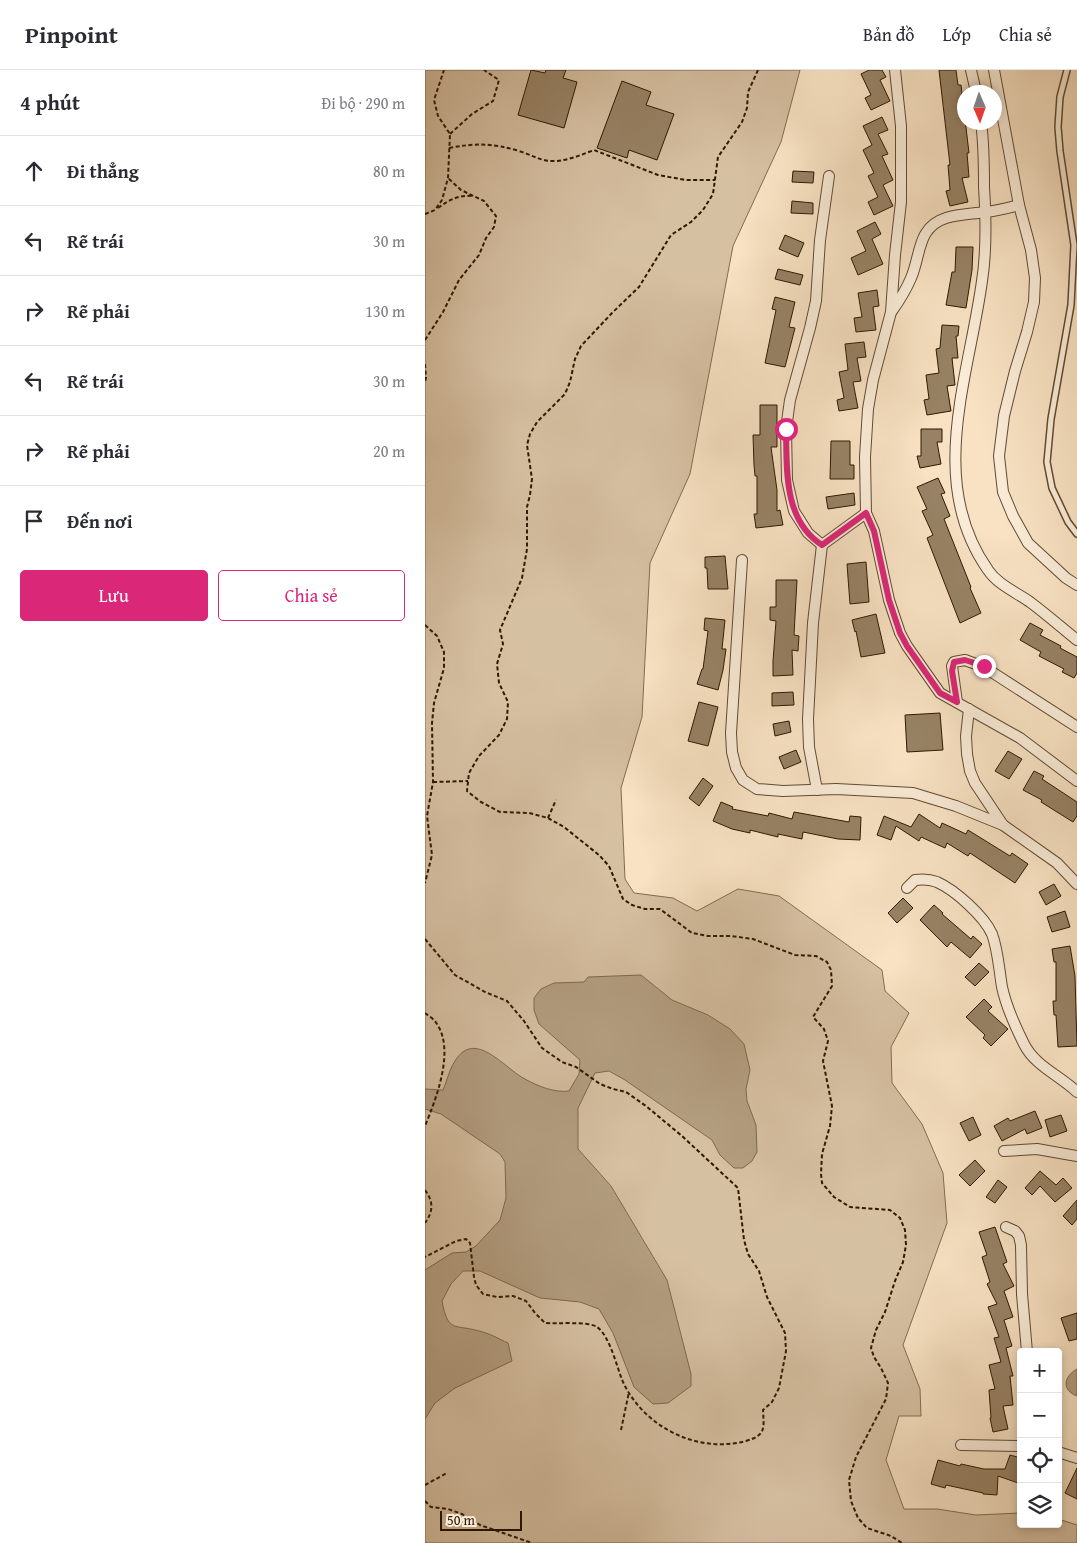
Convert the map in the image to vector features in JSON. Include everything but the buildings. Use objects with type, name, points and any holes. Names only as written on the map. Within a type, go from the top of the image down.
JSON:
[{"type":"street","points":[[895,70],[901,126],[902,183],[891,312],[877,364],[868,409],[865,457],[866,513],[874,531],[889,600],[900,633],[940,693],[1019,738],[1077,781]]},
{"type":"street","points":[[971,70],[974,85]]},
{"type":"street","points":[[994,70],[1019,205],[1031,250],[1035,278],[1034,302],[1015,371],[1005,416],[999,456],[1003,492],[1027,544],[1066,578],[1077,585]]},
{"type":"street","points":[[982,130],[986,212],[985,259],[957,430],[954,463],[958,501],[963,524],[989,572],[1077,640]]},
{"type":"street","points":[[822,545],[808,533],[794,510],[787,480],[786,429],[790,400],[811,328],[816,300],[821,232],[829,176]]},
{"type":"street","points":[[891,312],[911,277],[926,230],[946,218],[1019,205]]},
{"type":"street","points":[[817,790],[809,747],[808,712],[813,623],[822,545],[866,513]]},
{"type":"street","points":[[742,560],[731,733],[732,752],[736,768],[743,780],[757,789],[783,791],[817,790],[913,793],[956,806],[1003,825],[1057,863],[1077,884]]},
{"type":"street","points":[[957,702],[952,666],[954,662],[965,660],[984,666],[1077,726]]},
{"type":"street","points":[[969,710],[966,736],[970,771],[975,784],[1003,825]]},
{"type":"street","points":[[907,888],[915,880],[925,879],[936,882],[967,903],[979,917],[991,932],[1003,989],[1024,1045],[1039,1063],[1077,1092]]},
{"type":"street","points":[[1004,1151],[1037,1149],[1077,1156]]},
{"type":"street","points":[[1006,1227],[1015,1231],[1019,1236],[1021,1245],[1022,1294],[1027,1348]]},
{"type":"street","points":[[961,1445],[1017,1446]]},
{"type":"street","points":[[1062,1453],[1077,1458]]},
{"type":"lane","points":[[1067,70],[1061,97],[1059,127],[1060,151],[1074,245],[1071,295],[1051,419],[1047,462],[1052,488],[1077,534]]},
{"type":"path","points":[[435,210],[442,200],[448,178],[450,134],[439,116],[434,100],[444,70]]},
{"type":"path","points":[[450,134],[471,114],[493,101],[499,80],[484,70]]},
{"type":"path","points":[[758,70],[748,92],[747,108],[742,122],[718,157],[713,194],[703,210],[691,222],[671,235],[639,287],[581,346],[575,359],[570,382],[565,394],[537,422],[530,434],[527,445],[532,478],[531,495],[527,507],[527,549],[521,578],[500,630],[503,644],[497,664],[499,683],[508,702],[507,719],[499,735],[479,756],[469,773],[467,791],[481,802],[500,812],[529,813],[548,818],[564,827],[599,855],[609,866],[623,899],[632,905],[645,909],[660,909],[678,920],[692,933],[753,939],[795,955],[816,956],[827,962],[831,970],[832,986],[813,1017],[824,1029],[828,1041],[823,1061],[832,1106],[830,1126],[822,1154],[822,1183],[834,1197],[850,1206],[891,1210],[900,1218],[905,1230],[906,1245],[903,1262],[885,1312],[876,1330],[871,1348],[888,1383],[886,1399],[856,1457],[849,1480],[851,1501],[857,1518],[867,1528],[891,1536],[902,1543]]},
{"type":"path","points":[[449,148],[472,144],[491,145],[518,151],[543,161],[572,158],[594,150],[658,175],[686,180],[715,180]]},
{"type":"path","points":[[425,340],[443,312],[459,280],[479,255],[486,238],[494,227],[496,216],[484,201],[461,190],[448,178]]},
{"type":"path","points":[[425,214],[462,195],[474,196]]},
{"type":"path","points":[[425,364],[425,382]]},
{"type":"path","points":[[425,625],[437,636],[444,652],[444,668],[434,703],[431,723],[433,782],[427,816],[432,854],[425,883]]},
{"type":"path","points":[[433,782],[468,781]]},
{"type":"path","points":[[548,818],[556,800]]},
{"type":"path","points":[[425,939],[455,975],[485,992],[507,1000],[542,1048],[562,1062],[576,1067],[600,1084],[626,1092],[647,1106],[738,1188],[743,1240],[759,1271],[767,1297],[785,1333],[786,1351],[779,1388],[772,1402],[763,1410],[764,1429],[758,1437],[737,1443],[714,1444],[684,1438],[656,1424],[629,1392],[605,1338],[597,1327],[587,1324],[545,1323],[526,1301],[513,1296],[497,1297],[483,1294],[476,1285],[470,1243],[466,1239],[455,1241],[425,1256]]},
{"type":"path","points":[[425,1013],[436,1022],[441,1031],[444,1044],[443,1072],[425,1126]]},
{"type":"path","points":[[425,1190],[432,1201],[432,1213],[425,1224]]},
{"type":"path","points":[[621,1430],[629,1392]]},
{"type":"path","points":[[425,1485],[447,1473]]},
{"type":"path","points":[[425,1501],[431,1507],[448,1509],[462,1514],[480,1525],[532,1543]]},
{"type":"shaded area","points":[[425,70],[800,70],[781,142],[733,246],[690,474],[650,563],[642,717],[621,788],[625,879],[634,893],[673,898],[697,911],[738,889],[779,896],[882,970],[885,991],[909,1013],[891,1047],[892,1083],[922,1124],[943,1173],[947,1223],[903,1345],[920,1389],[921,1416],[899,1416],[886,1460],[904,1509],[937,1509],[976,1515],[1017,1513],[1017,1528],[1062,1528],[1062,1520],[1077,1525],[1077,1543],[425,1543]]},
{"type":"shaded area","points":[[641,975],[672,1000],[708,1015],[730,1029],[744,1044],[750,1070],[746,1089],[747,1101],[756,1125],[757,1152],[752,1161],[743,1168],[734,1168],[720,1155],[712,1140],[609,1071],[595,1073],[578,1108],[578,1149],[611,1186],[667,1280],[691,1374],[691,1386],[668,1403],[653,1404],[634,1387],[613,1333],[599,1309],[580,1302],[540,1298],[480,1271],[463,1271],[451,1284],[442,1301],[447,1318],[453,1325],[483,1332],[508,1343],[512,1361],[455,1388],[435,1403],[425,1419],[425,1270],[452,1253],[466,1252],[476,1246],[500,1220],[506,1198],[505,1162],[500,1154],[441,1114],[425,1109],[425,1089],[443,1090],[455,1061],[463,1052],[472,1048],[490,1054],[517,1074],[535,1084],[552,1090],[569,1091],[579,1074],[580,1060],[539,1024],[534,1010],[534,998],[541,989],[554,983],[584,982],[588,977]]},
{"type":"shaded area","points":[[1077,1369],[1077,1396],[1068,1390],[1066,1383],[1069,1375]]},
{"type":"route","points":[[786,429],[787,480],[794,510],[800,521],[815,541],[822,545],[866,513],[881,554],[889,600],[900,633],[940,693],[957,702],[952,671],[954,662],[965,660],[984,666]]}]
